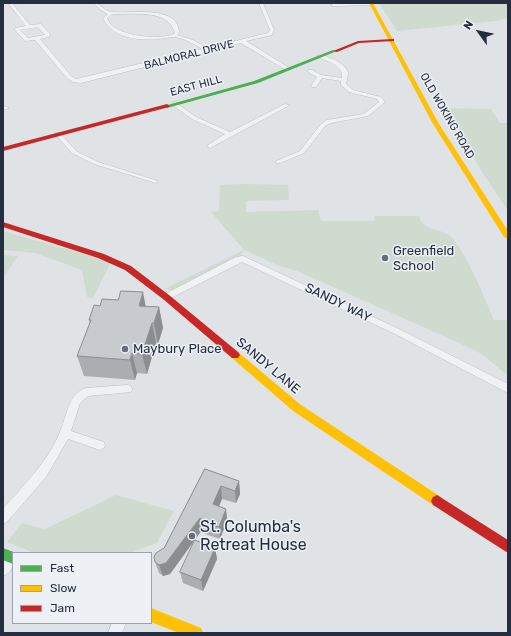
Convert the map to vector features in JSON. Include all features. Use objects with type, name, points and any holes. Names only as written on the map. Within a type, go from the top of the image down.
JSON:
[{"type":"street","points":[[3,5],[16,3]]},
{"type":"street","points":[[95,3],[100,8],[111,13],[135,12],[164,17],[172,22],[177,28],[177,33],[174,35]]},
{"type":"street","name":"BALMORAL DRIVE","points":[[37,39],[75,81],[94,79],[272,32],[261,3]]},
{"type":"street","points":[[336,11],[332,4],[371,3]]},
{"type":"street","name":"OLD WOKING ROAD","points":[[371,3],[436,124],[508,236]]},
{"type":"street","points":[[10,4],[28,26]]},
{"type":"street","points":[[111,13],[105,18],[112,29],[138,37],[156,38],[174,35],[206,50]]},
{"type":"street","points":[[39,25],[48,35],[37,39],[26,40],[17,29],[39,25]]},
{"type":"street","name":"EAST HILL","points":[[3,149],[256,82],[358,42],[392,40]]},
{"type":"street","points":[[242,41],[288,69]]},
{"type":"street","points":[[278,162],[302,152],[323,125],[329,121],[366,115],[381,105],[382,100],[379,98],[347,89],[343,84],[345,75],[344,69],[336,63],[320,56]]},
{"type":"street","points":[[310,71],[320,76],[343,80]]},
{"type":"street","points":[[314,86],[320,76]]},
{"type":"street","points":[[175,104],[194,118],[230,134]]},
{"type":"street","points":[[210,146],[287,105]]},
{"type":"street","points":[[58,134],[74,152],[96,163],[155,181]]},
{"type":"street","name":"SANDY LANE","points":[[3,224],[115,261],[128,268],[166,297],[297,408],[349,444],[508,547]]},
{"type":"street","name":"SANDY WAY","points":[[166,297],[239,259],[243,259],[398,332],[508,389]]},
{"type":"street","points":[[3,518],[42,473],[65,434],[76,401],[86,392],[127,389]]},
{"type":"street","points":[[65,434],[100,445]]},
{"type":"street","points":[[3,570],[9,557]]},
{"type":"street","points":[[152,615],[196,633]]},
{"type":"shaded area","points":[[379,3],[508,3],[508,18],[496,21],[397,31]]},
{"type":"shaded area","points":[[445,108],[491,109],[500,123],[508,123],[508,211],[482,172]]},
{"type":"shaded area","points":[[220,185],[288,185],[289,200],[246,201],[246,212],[318,210],[321,221],[375,221],[374,216],[419,216],[421,221],[429,228],[449,235],[465,256],[494,320],[508,320],[508,376],[482,354],[457,342],[297,271],[279,266],[245,250],[239,256],[173,290],[164,289],[244,250],[211,212],[219,211]]},
{"type":"shaded area","points":[[3,231],[111,262],[93,298],[87,297],[82,270],[35,253],[3,250]]},
{"type":"shaded area","points":[[3,255],[18,256],[4,276],[3,276]]},
{"type":"shaded area","points":[[116,495],[174,511],[157,543],[133,552],[32,552],[7,542],[22,523],[45,529]]},
{"type":"building","points":[[121,291],[143,292],[139,306],[159,307],[142,354],[132,353],[130,360],[77,356],[91,320],[89,320],[94,305],[100,306],[102,299],[118,300]]},
{"type":"building","points":[[205,469],[239,481],[235,491],[221,486],[213,504],[226,509],[219,527],[204,522],[200,518],[166,563],[159,565],[155,562],[154,557],[156,553],[164,548]]},
{"type":"building","points":[[195,540],[215,548],[201,580],[180,572]]},
{"type":"traffic: fast","points":[[167,106],[256,82],[335,51]]},
{"type":"traffic: fast","points":[[3,554],[12,558]]},
{"type":"traffic: slow","points":[[371,3],[436,124],[508,237]]},
{"type":"traffic: slow","points":[[235,355],[297,408],[437,501]]},
{"type":"traffic: slow","points":[[152,615],[196,633]]},
{"type":"traffic: jam","points":[[335,51],[358,42],[392,40]]},
{"type":"traffic: jam","points":[[3,149],[167,106]]},
{"type":"traffic: jam","points":[[3,224],[101,256],[128,268],[166,297],[235,355]]},
{"type":"traffic: jam","points":[[437,501],[508,547]]},
{"type":"place","name":"Greenfield School","points":[[385,258]]},
{"type":"place","name":"Maybury Place","points":[[125,349]]},
{"type":"place","name":"St. Columba's Retreat House","points":[[192,536]]}]
